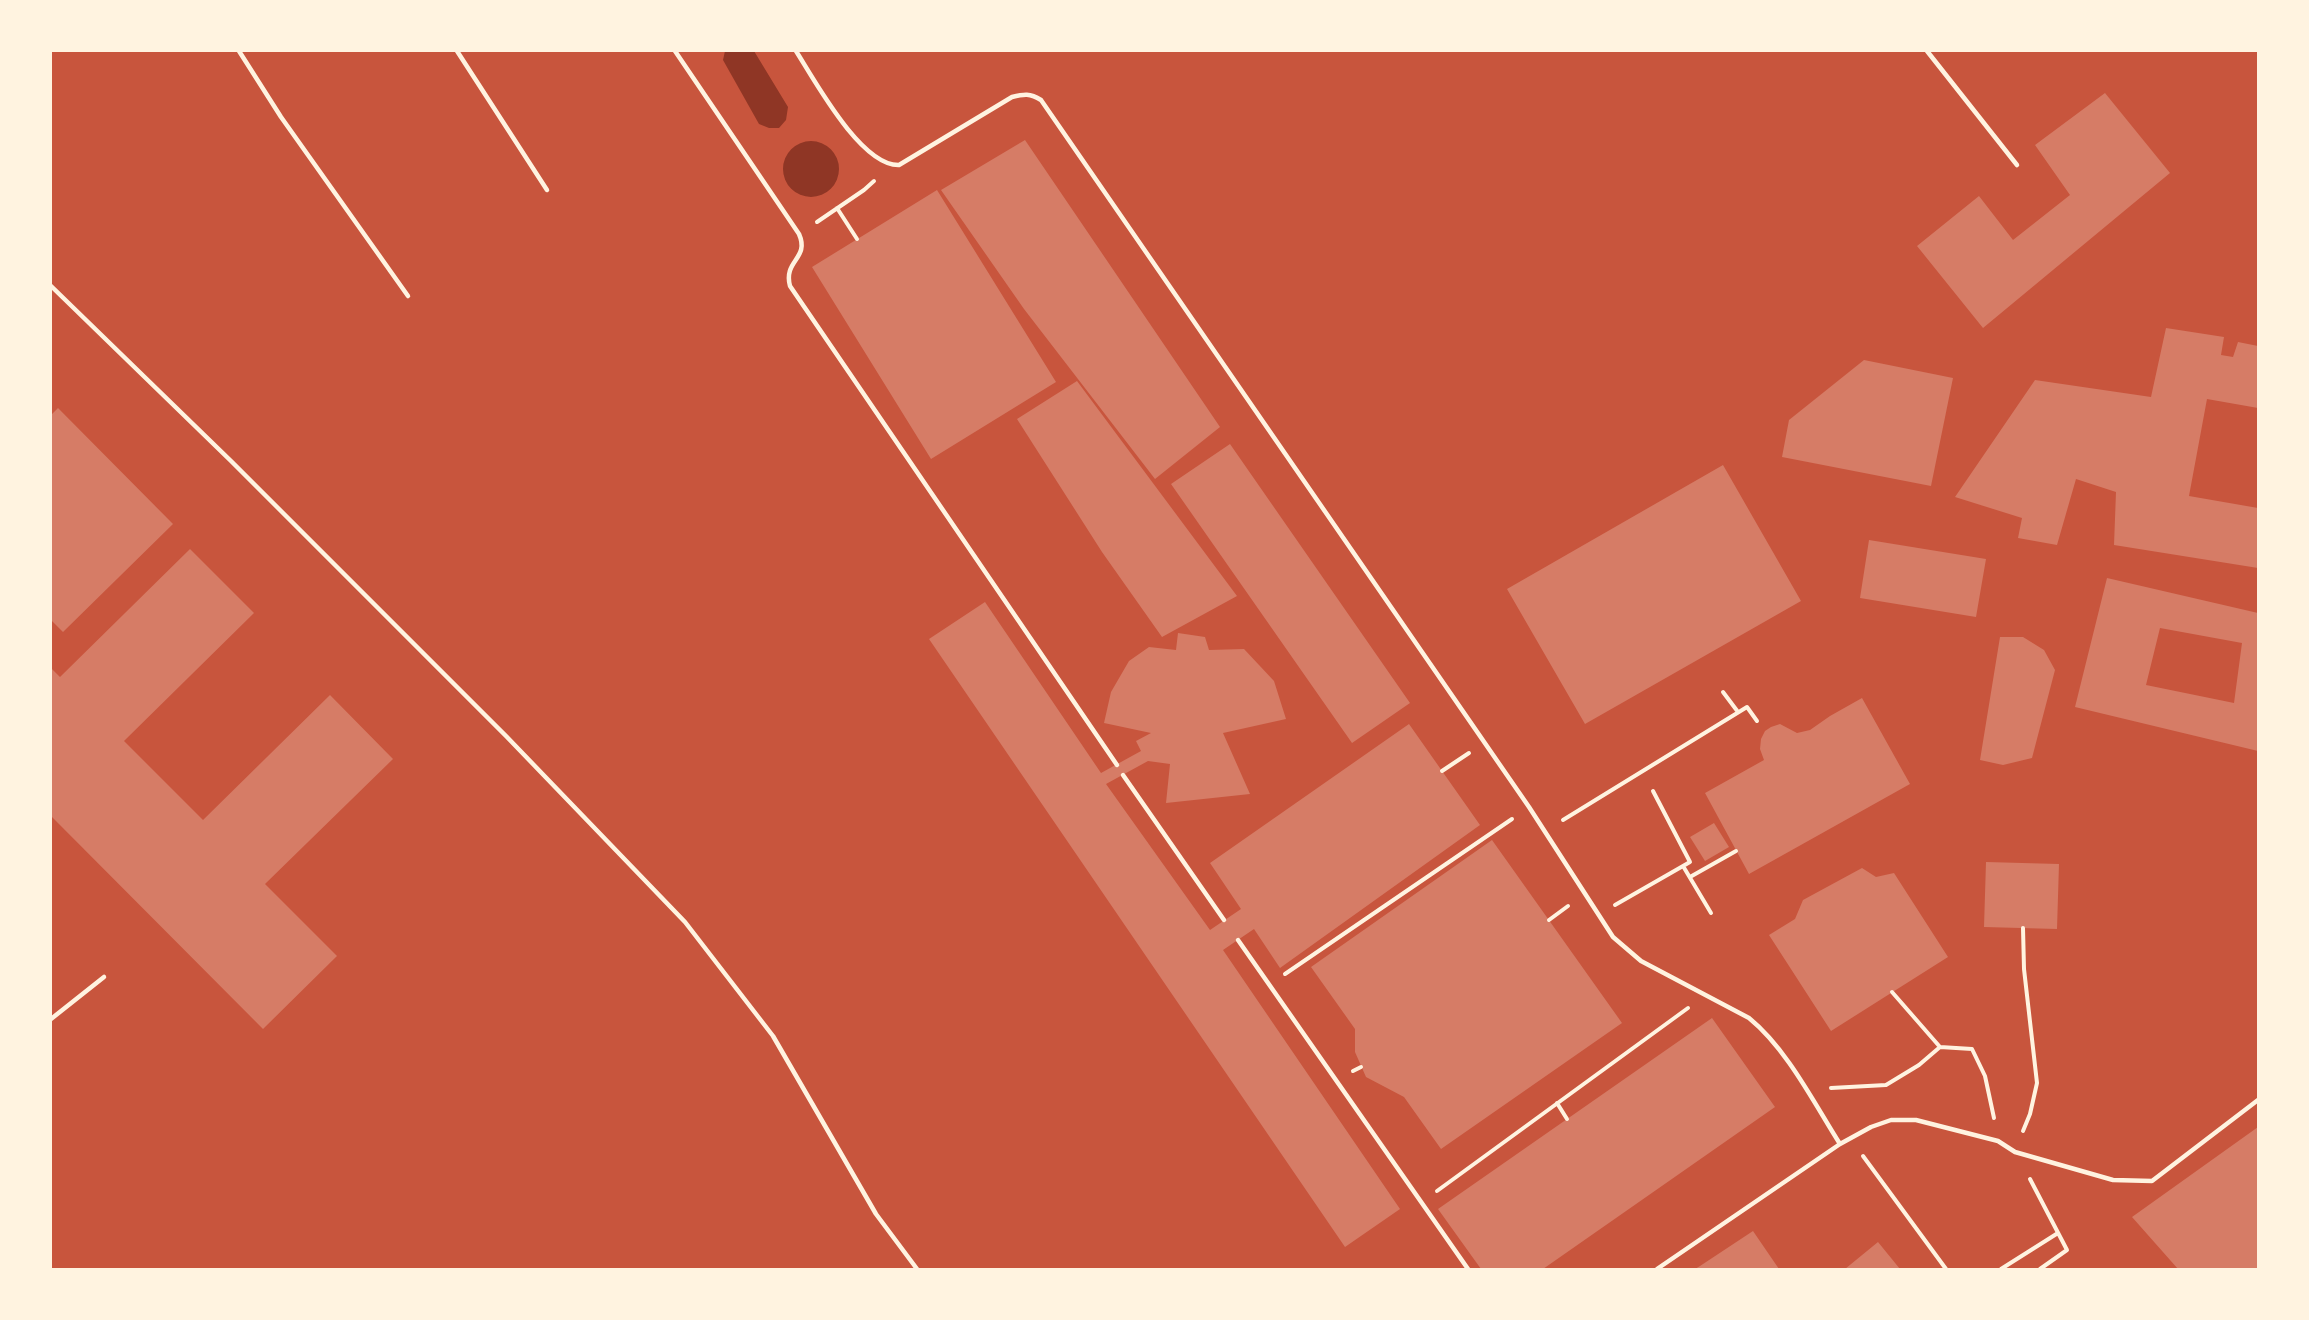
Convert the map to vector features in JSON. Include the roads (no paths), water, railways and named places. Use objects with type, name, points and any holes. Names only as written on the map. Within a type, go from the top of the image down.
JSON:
[{"type":"lane","points":[[239,51],[281,117],[408,296]]},
{"type":"lane","points":[[457,51],[546,190]]},
{"type":"lane","points":[[675,51],[799,234],[803,246],[802,252],[790,266],[788,273],[790,286],[1117,765]]},
{"type":"lane","points":[[796,51],[838,118],[871,153],[889,165],[899,165],[1012,97],[1032,94],[1041,100],[1529,807],[1613,937],[1641,961],[1749,1018],[1763,1029],[1840,1144]]},
{"type":"lane","points":[[1927,51],[2017,165]]},
{"type":"lane","points":[[51,286],[231,460],[490,720],[685,922],[773,1036],[876,1214],[917,1269]]},
{"type":"lane","points":[[1123,774],[1224,920]]},
{"type":"lane","points":[[1238,940],[1468,1269]]},
{"type":"lane","points":[[51,1019],[104,977]]},
{"type":"lane","points":[[1657,1269],[1840,1144],[1891,1120],[1916,1120],[1998,1141],[2015,1152],[2113,1180],[2152,1181],[2258,1100]]}]
